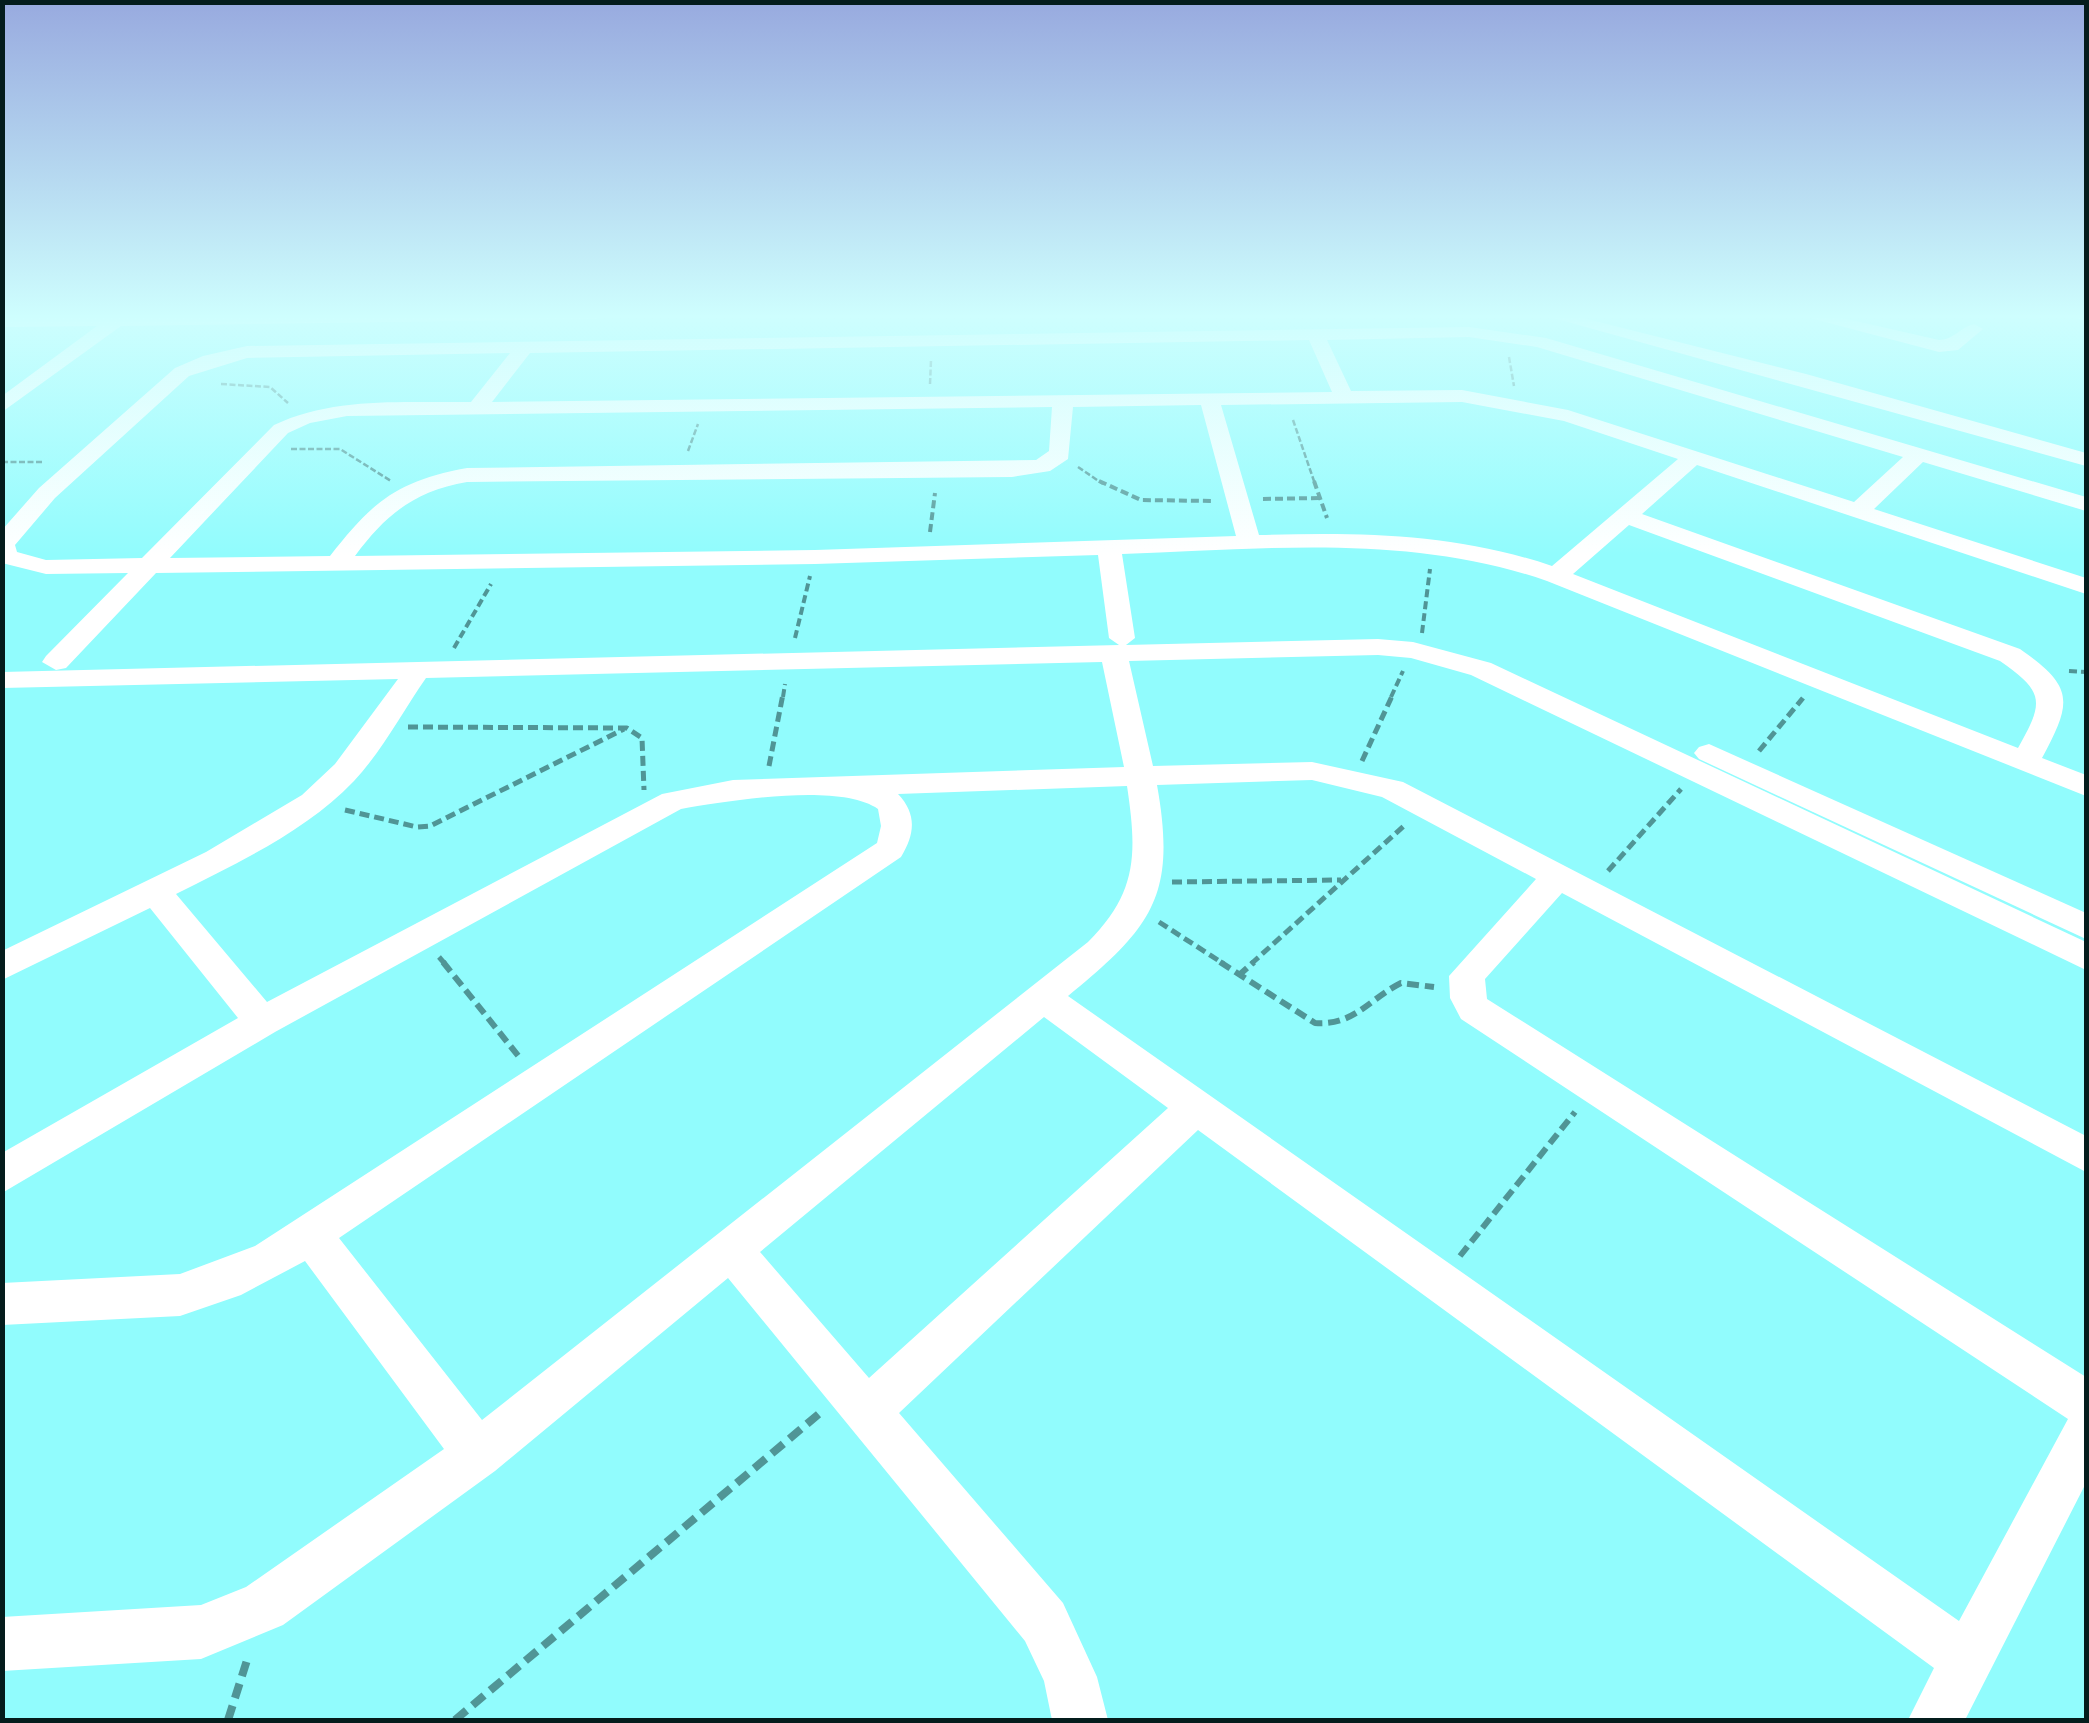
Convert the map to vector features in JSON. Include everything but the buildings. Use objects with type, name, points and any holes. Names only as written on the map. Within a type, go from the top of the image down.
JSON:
[{"type":"street","points":[[156,394],[81,461],[3,544],[6,556],[22,564],[46,567],[815,558],[1335,540],[1433,544],[1499,557],[1556,576],[2086,786]]},
{"type":"street","points":[[476,410],[488,394]]},
{"type":"street","points":[[56,662],[282,429],[304,418],[347,410],[1397,394]]},
{"type":"street","points":[[1438,394],[1517,403],[2086,586]]},
{"type":"street","points":[[1717,394],[2086,504]]},
{"type":"street","points":[[1856,394],[2086,460]]},
{"type":"street","points":[[1921,394],[2086,440]]},
{"type":"street","points":[[1209,398],[1250,544]]},
{"type":"street","points":[[337,563],[379,508],[406,491],[467,475],[1042,466],[1060,454],[1063,400]]},
{"type":"street","points":[[1858,511],[1919,454]]},
{"type":"street","points":[[1556,576],[1694,457]]},
{"type":"street","points":[[1626,516],[2010,655],[2046,682],[2053,697],[2053,710],[2025,762]]},
{"type":"street","points":[[2,1644],[201,1632],[264,1606],[478,1454],[1100,951],[1141,894],[1150,859],[1118,646],[1109,550]]},
{"type":"street","points":[[1418,643],[2086,957]]},
{"type":"street","points":[[2,663],[418,670],[1005,648],[1378,647],[1418,643],[1504,661],[2086,926]]},
{"type":"street","points":[[2,680],[450,655],[791,654]]},
{"type":"street","points":[[2,967],[269,832],[313,802],[346,771],[418,670]]},
{"type":"street","points":[[2,1176],[262,1022],[644,813],[703,793],[1312,771],[1354,778],[1426,805],[2086,1155]]},
{"type":"street","points":[[2,1304],[180,1295],[226,1281],[311,1235],[890,849],[900,828],[895,808],[878,793],[851,786]]},
{"type":"street","points":[[1574,884],[1467,976],[1468,998],[1485,1019],[2086,1404]]},
{"type":"street","points":[[155,891],[262,1022]]},
{"type":"street","points":[[1044,998],[1968,1660]]},
{"type":"street","points":[[859,1399],[1196,1107]]},
{"type":"street","points":[[311,1235],[478,1454]]},
{"type":"street","points":[[732,1250],[1044,1622],[1070,1678],[1080,1720]]},
{"type":"street","points":[[1936,1720],[2086,1434]]},
{"type":"path","points":[[280,394],[304,418]]},
{"type":"path","points":[[930,394],[930,402]]},
{"type":"path","points":[[1285,396],[1335,540]]},
{"type":"path","points":[[680,473],[704,406]]},
{"type":"path","points":[[262,449],[340,449],[406,491]]},
{"type":"path","points":[[1060,454],[1113,492],[1134,502],[1320,498]]},
{"type":"path","points":[[2,462],[81,461]]},
{"type":"path","points":[[928,554],[937,470]]},
{"type":"path","points":[[1354,778],[1418,643],[1433,544]]},
{"type":"path","points":[[765,789],[791,654],[815,558]]},
{"type":"path","points":[[450,655],[504,562]]},
{"type":"path","points":[[1744,769],[1818,680]]},
{"type":"path","points":[[378,728],[627,728],[642,738],[644,813]]},
{"type":"path","points":[[313,802],[417,827],[430,826],[627,728]]},
{"type":"path","points":[[1574,884],[1696,772]]},
{"type":"path","points":[[1238,976],[1426,805]]},
{"type":"path","points":[[1141,894],[1344,880]]},
{"type":"path","points":[[1141,894],[1238,976],[1303,1017],[1328,1025],[1352,1020],[1401,983],[1422,984],[1468,998]]},
{"type":"path","points":[[422,935],[539,1082]]},
{"type":"path","points":[[1440,1282],[1594,1088]]},
{"type":"path","points":[[456,1720],[859,1399]]},
{"type":"path","points":[[228,1720],[264,1606]]}]
